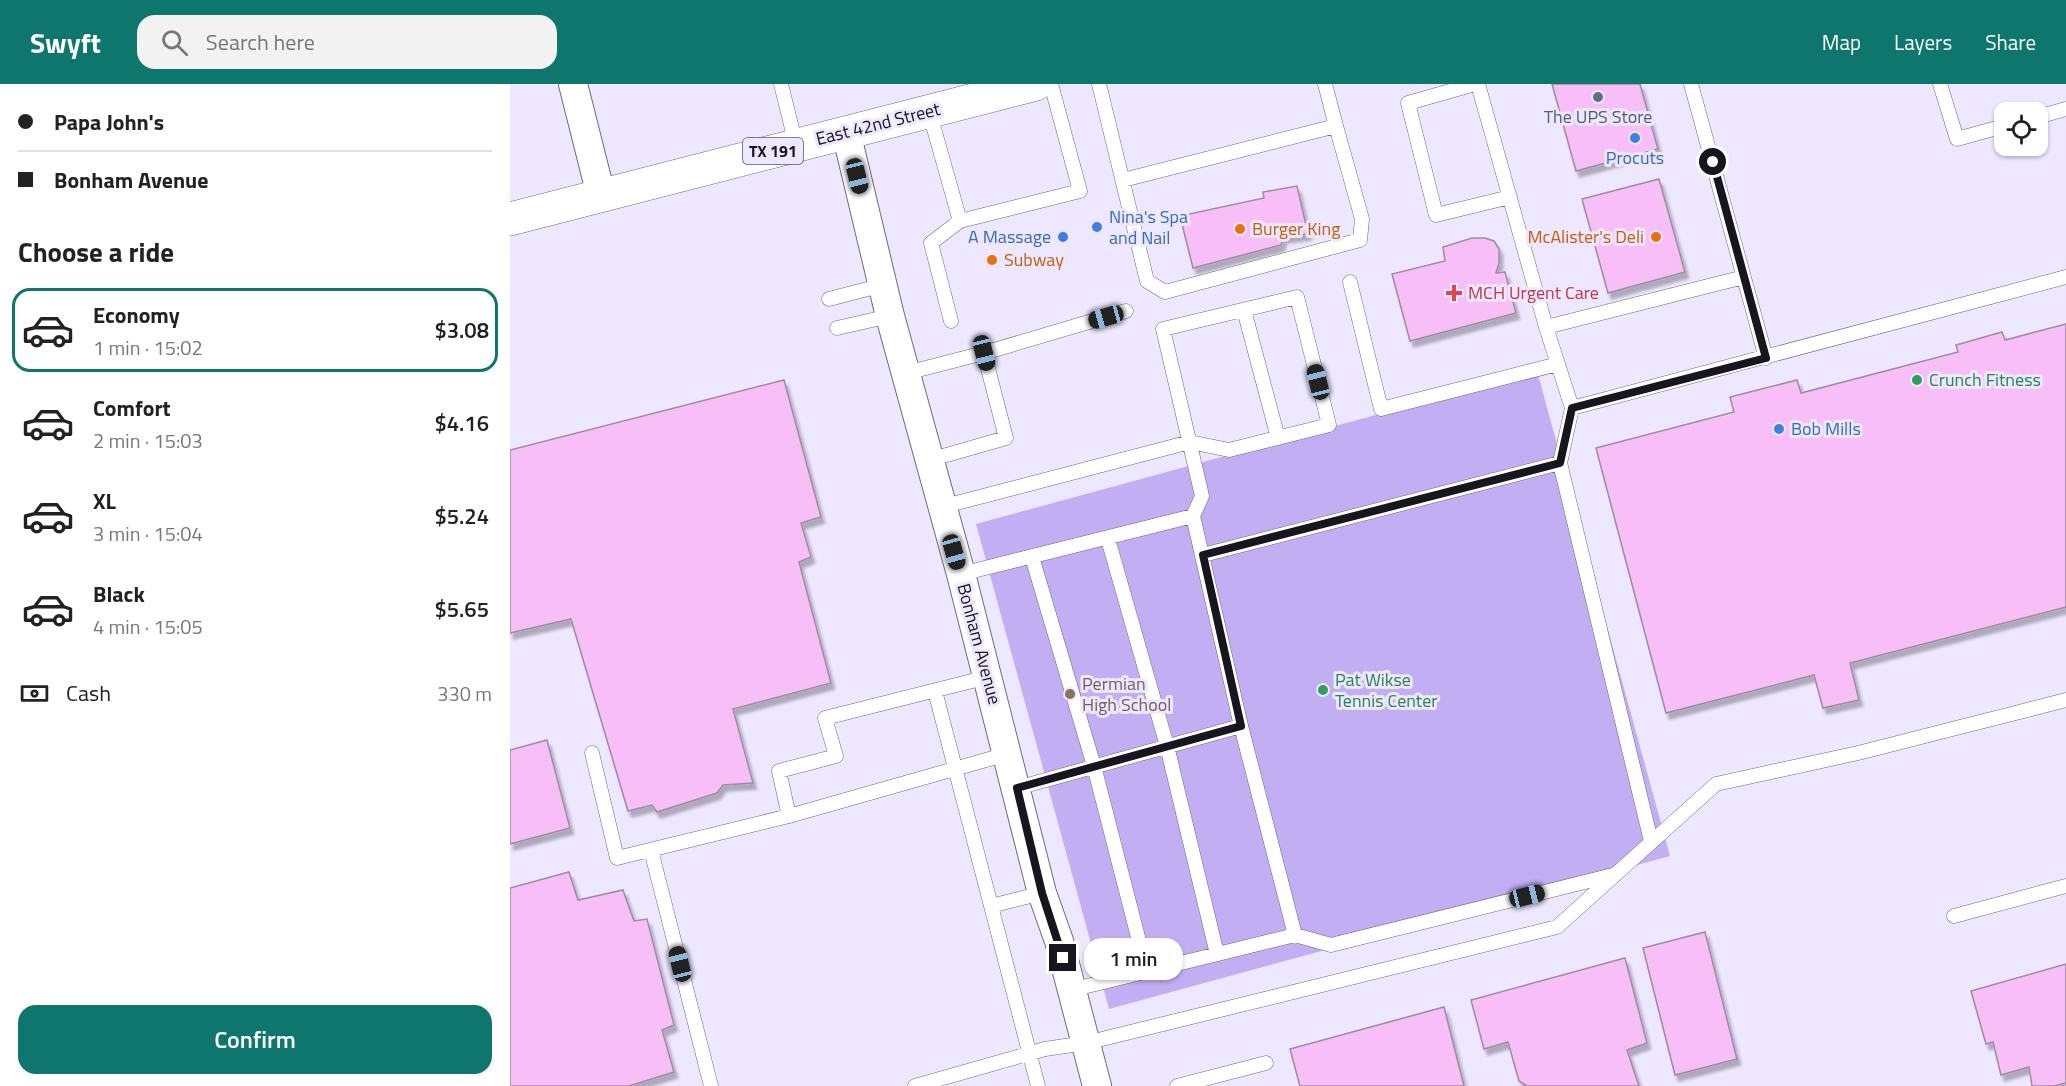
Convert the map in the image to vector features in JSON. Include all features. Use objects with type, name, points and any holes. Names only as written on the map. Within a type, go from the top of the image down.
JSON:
[{"type":"highway","name":"East 42nd Street","points":[[510,219],[929,111],[1016,86]]},
{"type":"street","points":[[573,84],[602,195]]},
{"type":"street","name":"Bonham Avenue","points":[[846,132],[890,316],[961,574],[1042,893],[1059,941],[1097,1086]]},
{"type":"lane","points":[[781,84],[796,145]]},
{"type":"lane","points":[[951,321],[931,243],[960,221],[1080,191],[1051,84]]},
{"type":"lane","points":[[1100,84],[1147,281],[1165,292],[1360,240],[1362,219],[1325,84]]},
{"type":"lane","points":[[1510,197],[1436,215],[1408,103],[1477,84],[1510,197],[1546,327],[1572,408],[1560,463],[1651,841]]},
{"type":"lane","points":[[1691,84],[1766,358]]},
{"type":"lane","points":[[1940,84],[1957,139],[1994,129]]},
{"type":"lane","points":[[2048,114],[2066,109]]},
{"type":"lane","points":[[929,111],[960,221]]},
{"type":"lane","points":[[1123,180],[1336,126]]},
{"type":"lane","points":[[1572,408],[2066,277]]},
{"type":"lane","points":[[1546,327],[1744,278]]},
{"type":"lane","points":[[1350,282],[1381,409],[1558,364]]},
{"type":"lane","points":[[830,299],[883,285]]},
{"type":"lane","points":[[941,507],[1190,442],[1229,450],[1329,425],[1297,297],[1163,329],[1190,442],[1202,496],[1193,516],[1241,726],[1295,935]]},
{"type":"lane","points":[[1244,310],[1278,438]]},
{"type":"lane","points":[[906,374],[1126,311]]},
{"type":"lane","points":[[837,328],[890,316]]},
{"type":"lane","points":[[929,460],[1006,438],[984,353]]},
{"type":"lane","points":[[1203,555],[1560,463]]},
{"type":"lane","points":[[961,574],[1193,516]]},
{"type":"lane","points":[[1108,539],[1167,746],[1217,954]]},
{"type":"lane","points":[[1032,557],[1094,766],[1147,972]]},
{"type":"lane","points":[[789,816],[779,771],[836,756],[825,718],[988,677]]},
{"type":"lane","points":[[935,691],[1038,1086]]},
{"type":"lane","points":[[915,1086],[1029,1053],[1086,1042],[1557,927],[1716,784],[1858,753],[2066,700]]},
{"type":"lane","points":[[1017,788],[1241,726]]},
{"type":"lane","points":[[592,753],[617,858],[789,816],[1007,754]]},
{"type":"lane","points":[[651,850],[711,1086]]},
{"type":"lane","points":[[1071,990],[1295,935],[1331,945],[1614,874]]},
{"type":"lane","points":[[1954,916],[2066,886]]},
{"type":"lane","points":[[991,906],[1042,893]]},
{"type":"lane","points":[[1177,1086],[1266,1063]]},
{"type":"shaded area","name":"Pat Wikse Tennis Center","points":[[1537,371],[1670,856],[1109,1009],[976,524]]},
{"type":"building","points":[[1552,84],[1640,84],[1658,149],[1576,171]]},
{"type":"building","points":[[1659,179],[1685,272],[1608,293],[1582,199]]},
{"type":"building","points":[[1297,186],[1308,234],[1283,237],[1281,245],[1193,268],[1180,216],[1264,198],[1263,192]]},
{"type":"building","name":"MCH Urgent Care","points":[[1472,238],[1494,241],[1499,249],[1496,273],[1505,272],[1516,313],[1410,341],[1392,274],[1445,261],[1443,247]]},
{"type":"building","points":[[2066,324],[2066,607],[1850,663],[1859,700],[1823,708],[1814,675],[1666,713],[1596,448],[1734,412],[1730,397],[1797,380],[1801,393],[1958,352],[1956,345],[2002,332],[2005,340]]},
{"type":"building","points":[[784,380],[821,517],[801,523],[811,557],[799,562],[831,683],[733,709],[753,783],[723,785],[717,793],[657,812],[652,805],[628,811],[571,619],[510,633],[510,450]]},
{"type":"building","points":[[547,740],[570,828],[510,844],[510,750]]},
{"type":"building","points":[[569,872],[578,900],[623,890],[634,921],[647,919],[674,1025],[662,1030],[674,1072],[629,1086],[510,1086],[510,888]]},
{"type":"building","points":[[1705,932],[1737,1059],[1675,1075],[1643,948]]},
{"type":"building","points":[[1625,958],[1647,1043],[1627,1050],[1639,1086],[1527,1086],[1519,1081],[1508,1042],[1484,1049],[1471,1000]]},
{"type":"building","points":[[2066,964],[2066,1083],[2054,1086],[2032,1086],[2029,1067],[2001,1075],[1993,1042],[1986,1044],[1971,991]]},
{"type":"building","points":[[1444,1007],[1464,1086],[1300,1086],[1290,1049]]},
{"type":"place","name":"The UPS Store","points":[[1598,97]]},
{"type":"place","name":"Procuts","points":[[1635,138]]},
{"type":"place","name":"Nina's Spa and Nail","points":[[1097,227]]},
{"type":"place","name":"Burger King","points":[[1240,229]]},
{"type":"place","name":"A Massage","points":[[1063,237]]},
{"type":"place","name":"McAlister's Deli","points":[[1656,237]]},
{"type":"place","name":"Subway","points":[[992,260]]},
{"type":"place","name":"MCH Urgent Care","points":[[1454,293]]},
{"type":"place","name":"Crunch Fitness","points":[[1917,380]]},
{"type":"place","name":"Bob Mills","points":[[1779,429]]},
{"type":"place","name":"Pat Wikse Tennis Center","points":[[1323,690]]},
{"type":"place","name":"Permian High School","points":[[1070,694]]},
{"type":"route","points":[[1063,958],[1042,893],[1017,788],[1241,726],[1203,555],[1560,463],[1572,408],[1766,358],[1713,162]]}]
